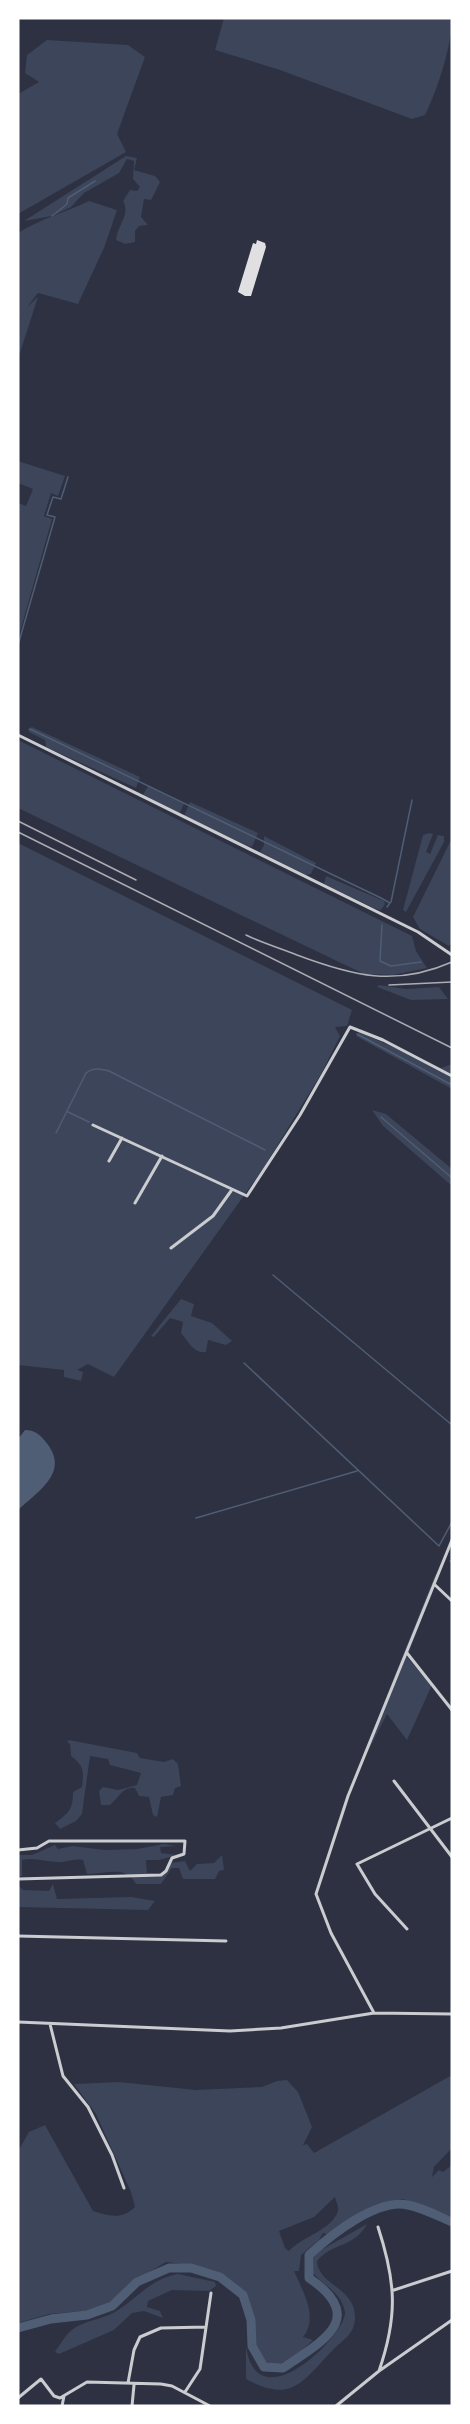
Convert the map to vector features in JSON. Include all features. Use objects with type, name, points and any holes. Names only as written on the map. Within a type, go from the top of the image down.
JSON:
[{"type":"street","points":[[18,735],[418,932],[452,955]]},
{"type":"street","points":[[93,1125],[162,1156],[231,1191],[247,1196],[280,1149],[351,1027],[383,1040],[452,1076]]},
{"type":"street","points":[[109,1161],[122,1138]]},
{"type":"street","points":[[135,1203],[162,1156]]},
{"type":"street","points":[[171,1248],[213,1216],[231,1191]]},
{"type":"street","points":[[374,2013],[331,1933],[316,1894],[348,1796],[452,1540]]},
{"type":"street","points":[[434,1584],[452,1601]]},
{"type":"street","points":[[407,1653],[452,1710]]},
{"type":"street","points":[[394,1781],[452,1857]]},
{"type":"street","points":[[407,1929],[375,1894],[357,1864],[452,1818]]},
{"type":"street","points":[[18,1850],[37,1848],[49,1841],[185,1841],[184,1854],[170,1860],[166,1871],[161,1875],[18,1880]]},
{"type":"street","points":[[18,1936],[226,1941]]},
{"type":"street","points":[[18,2022],[258,2030],[374,2013],[452,2014]]},
{"type":"street","points":[[50,2024],[63,2076],[93,2116],[124,2188]]},
{"type":"street","points":[[378,2227],[394,2290],[393,2319],[380,2371]]},
{"type":"street","points":[[394,2290],[452,2271]]},
{"type":"street","points":[[185,2392],[200,2369],[210,2293]]},
{"type":"street","points":[[336,2406],[380,2371],[452,2320]]},
{"type":"street","points":[[128,2383],[134,2350],[140,2337],[161,2328],[206,2327]]},
{"type":"street","points":[[18,2398],[41,2379],[54,2396],[60,2398],[87,2382],[161,2384],[185,2392],[210,2406]]},
{"type":"street","points":[[132,2406],[134,2385]]},
{"type":"street","points":[[62,2406],[64,2396]]},
{"type":"shaded area","points":[[224,18],[452,18],[447,55],[434,94],[425,115],[412,119],[280,70],[215,50]]},
{"type":"shaded area","points":[[47,40],[128,45],[145,57],[117,134],[126,152],[18,214],[18,94],[39,82],[25,73],[27,55]]},
{"type":"shaded area","points":[[126,156],[137,158],[134,170],[155,176],[160,182],[151,200],[144,199],[141,217],[148,225],[139,226],[135,231],[135,242],[125,244],[116,240],[125,216],[123,201],[130,190],[137,191],[140,187],[133,179],[134,161],[127,159],[119,173],[84,193],[71,207],[52,216],[24,221]]},
{"type":"shaded area","points":[[89,201],[117,210],[104,248],[78,304],[38,293],[27,307],[38,297],[18,359],[18,321],[21,316],[18,319],[18,233]]},
{"type":"shaded area","points":[[18,461],[65,476],[58,496],[51,493],[44,516],[52,519],[18,639],[18,503],[26,506],[33,489],[18,483]]},
{"type":"shaded area","points":[[32,727],[140,777],[136,788],[46,747],[45,740],[29,732],[28,729]]},
{"type":"shaded area","points":[[18,740],[412,936],[416,951],[427,968],[393,975],[364,974],[18,808]]},
{"type":"shaded area","points":[[148,786],[184,804],[179,814],[143,795]]},
{"type":"shaded area","points":[[190,802],[258,833],[252,847],[184,816]]},
{"type":"shaded area","points":[[433,834],[426,852],[430,854],[438,835],[444,836],[444,842],[406,912],[403,910],[423,835]]},
{"type":"shaded area","points":[[264,836],[316,863],[311,874],[306,875],[260,852],[264,845]]},
{"type":"shaded area","points":[[452,842],[452,942],[449,946],[420,929],[413,917]]},
{"type":"shaded area","points":[[18,843],[352,1010],[347,1026],[335,1027],[340,1036],[321,1074],[263,1169],[114,1377],[88,1364],[77,1370],[83,1372],[81,1381],[64,1377],[64,1370],[18,1365]]},
{"type":"shaded area","points":[[326,876],[384,901],[385,904],[381,910],[376,909],[324,884]]},
{"type":"shaded area","points":[[379,985],[406,989],[439,987],[448,999],[411,1000],[377,987]]},
{"type":"shaded area","points":[[359,1032],[441,1068],[452,1064],[452,1089],[356,1036]]},
{"type":"shaded area","points":[[372,1110],[386,1114],[452,1169],[452,1186],[383,1126]]},
{"type":"shaded area","points":[[181,1299],[194,1304],[191,1316],[212,1323],[232,1341],[226,1345],[208,1340],[206,1352],[198,1351],[181,1333],[183,1322],[170,1318],[154,1337],[151,1336]]},
{"type":"shaded area","points":[[25,1430],[39,1434],[52,1452],[55,1462],[50,1479],[18,1510],[18,1439]]},
{"type":"shaded area","points":[[441,1570],[407,1657],[432,1685],[407,1740],[387,1714],[365,1757],[363,1755],[435,1575]]},
{"type":"shaded area","points":[[69,1740],[137,1753],[140,1758],[164,1762],[173,1759],[178,1764],[181,1786],[175,1788],[173,1795],[161,1797],[157,1817],[153,1815],[149,1797],[139,1796],[135,1788],[124,1791],[110,1805],[101,1805],[99,1791],[103,1787],[118,1790],[137,1785],[141,1773],[110,1765],[108,1759],[90,1756],[82,1814],[76,1821],[60,1829],[55,1823],[69,1810],[73,1792],[82,1787],[83,1781],[82,1769],[71,1756],[70,1744],[67,1742]]},
{"type":"shaded area","points":[[164,1844],[176,1846],[160,1847],[161,1853],[177,1855],[159,1860],[146,1860],[147,1873],[161,1873],[170,1863],[185,1861],[190,1871],[197,1864],[214,1863],[222,1855],[224,1870],[219,1871],[215,1879],[183,1879],[179,1868],[172,1868],[161,1884],[136,1884],[126,1874],[120,1872],[87,1874],[83,1860],[61,1862],[31,1859],[22,1860],[22,1876],[18,1876],[19,1855],[32,1855],[55,1845],[58,1849],[72,1846],[105,1850],[137,1849]]},
{"type":"shaded area","points":[[53,1884],[57,1899],[131,1897],[155,1901],[148,1910],[18,1907],[18,1885],[23,1890],[49,1891]]},
{"type":"shaded area","points":[[452,2075],[452,2148],[434,2167],[432,2177],[439,2170],[443,2172],[452,2165],[452,2217],[403,2199],[377,2204],[327,2234],[323,2233],[319,2240],[301,2255],[299,2271],[294,2271],[310,2313],[308,2329],[303,2337],[313,2340],[292,2358],[280,2363],[265,2362],[255,2345],[254,2321],[246,2292],[222,2273],[190,2265],[166,2262],[136,2280],[109,2303],[85,2311],[49,2314],[18,2323],[18,2151],[29,2132],[45,2125],[93,2211],[120,2215],[135,2207],[131,2192],[96,2114],[74,2084],[119,2082],[196,2090],[262,2087],[287,2080],[298,2092],[312,2127],[303,2145],[307,2144],[314,2153]],"holes":[[[335,2197],[338,2206],[335,2218],[289,2251],[285,2248],[279,2231],[314,2217]]]},
{"type":"shaded area","points":[[367,2224],[356,2237],[323,2255],[317,2261],[324,2276],[350,2300],[355,2320],[350,2333],[305,2379],[296,2385],[275,2390],[246,2379],[246,2346],[253,2368],[266,2377],[283,2375],[300,2366],[332,2338],[342,2323],[345,2312],[336,2295],[313,2273],[314,2254]]},
{"type":"shaded area","points":[[178,2274],[215,2282],[216,2286],[209,2291],[172,2290],[148,2301],[147,2307],[160,2311],[163,2318],[144,2311],[132,2313],[114,2330],[59,2354],[55,2352],[72,2329],[115,2312],[160,2280]]},
{"type":"building","points":[[257,240],[265,243],[266,247],[251,296],[245,296],[238,292],[253,243],[256,244]]},
{"type":"waterway","points":[[52,216],[67,204],[68,198],[95,181]]},
{"type":"waterway","points":[[18,645],[55,517],[47,515],[53,497],[61,499],[68,477]]},
{"type":"waterway","points":[[30,729],[381,898],[390,903],[387,907]]},
{"type":"waterway","points":[[391,902],[412,800]]},
{"type":"waterway","points":[[382,925],[380,961],[391,966],[421,962]]},
{"type":"waterway","points":[[357,1034],[452,1085]]},
{"type":"waterway","points":[[56,1133],[86,1073],[99,1069],[109,1071],[265,1150]]},
{"type":"waterway","points":[[68,1112],[89,1122]]},
{"type":"waterway","points":[[381,1117],[452,1178]]},
{"type":"waterway","points":[[273,1275],[452,1425]]},
{"type":"waterway","points":[[244,1363],[439,1546],[452,1522]]},
{"type":"waterway","points":[[196,1518],[357,1471]]},
{"type":"waterway","points":[[18,2328],[51,2319],[87,2315],[112,2306],[137,2282],[169,2268],[191,2268],[220,2277],[243,2295],[251,2320],[252,2346],[264,2367],[283,2368],[324,2338],[333,2328],[337,2317],[335,2305],[326,2292],[309,2278],[309,2255],[318,2247],[369,2212],[396,2204],[419,2208],[452,2222]]},
{"type":"railway","points":[[18,821],[136,880]]},
{"type":"railway","points":[[18,832],[452,1048]]},
{"type":"railway","points":[[246,935],[317,962],[374,976],[412,974],[452,962]]},
{"type":"railway","points":[[389,985],[452,982]]}]
